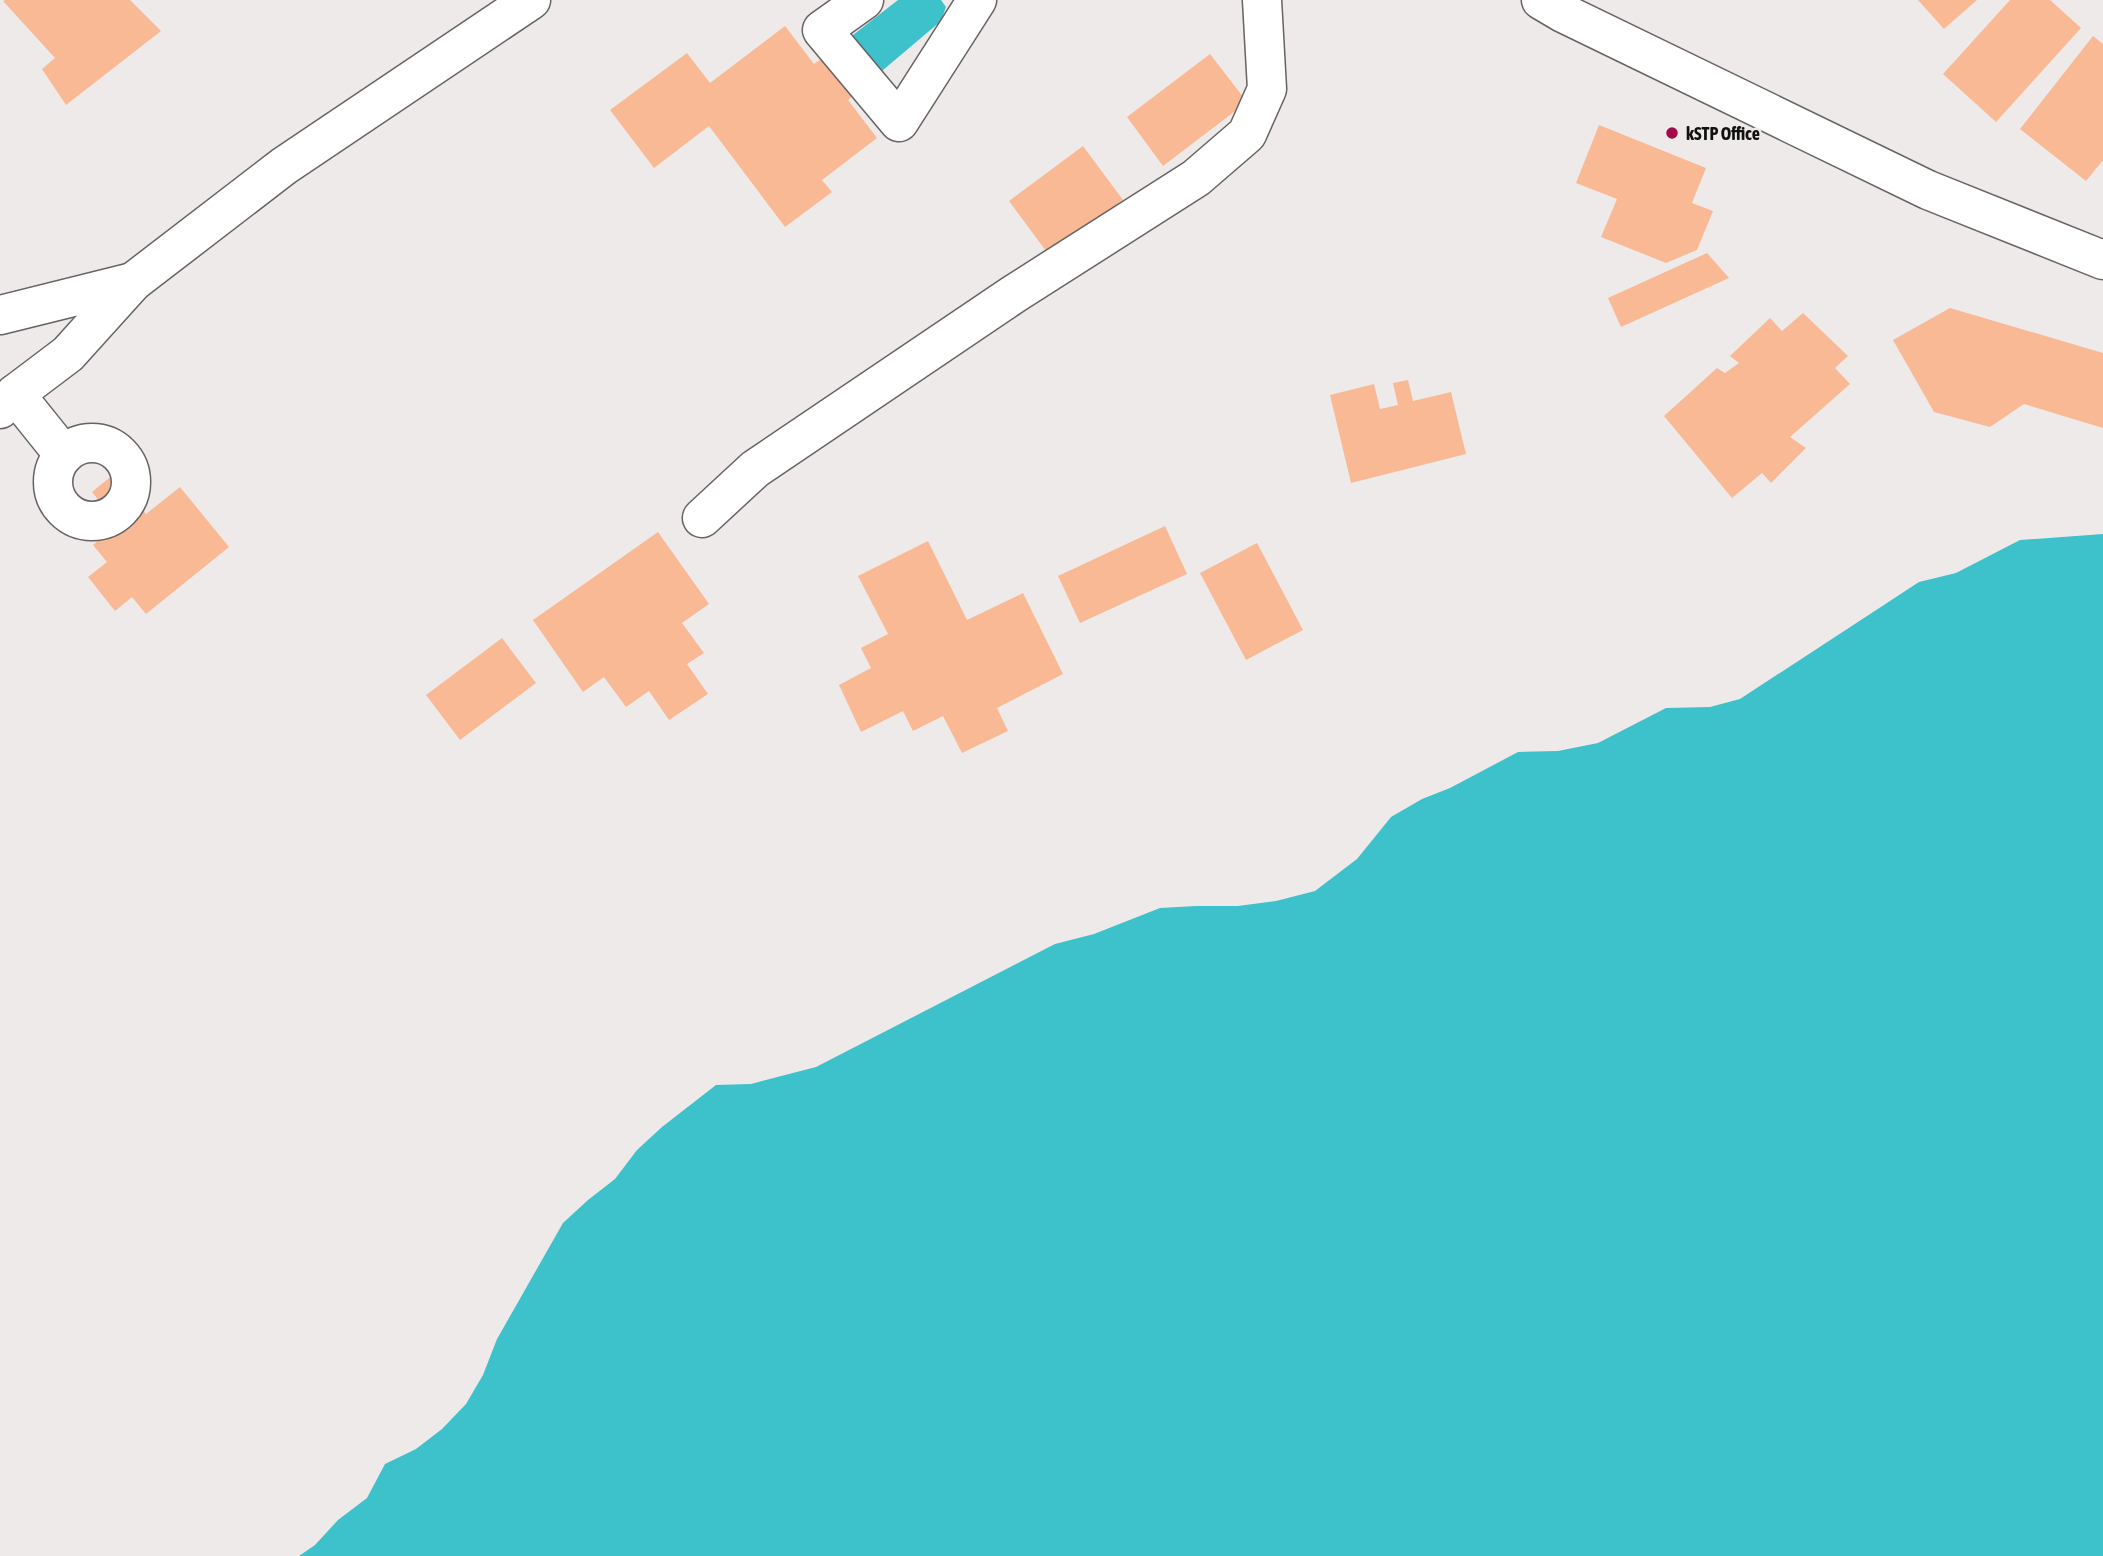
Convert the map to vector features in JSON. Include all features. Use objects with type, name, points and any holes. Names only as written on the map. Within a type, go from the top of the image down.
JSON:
[{"type":"street","points":[[64,455],[8,401],[68,354],[133,282],[285,166],[531,0]]},
{"type":"street","points":[[864,0],[822,30],[899,122],[977,0]]},
{"type":"street","points":[[702,518],[755,468],[1014,294],[1196,178],[1247,134],[1267,89],[1262,0]]},
{"type":"street","points":[[1541,0],[1928,190],[2103,260]]},
{"type":"street","points":[[0,315],[133,282]]},
{"type":"water","points":[[898,0],[941,0],[946,7],[941,21],[863,87],[835,49]]},
{"type":"water","points":[[2103,534],[2103,1556],[299,1556],[367,1498],[385,1464],[416,1449],[442,1429],[466,1404],[483,1375],[497,1339],[563,1223],[615,1179],[637,1150],[662,1127],[716,1085],[751,1084],[816,1067],[1055,944],[1094,934],[1160,908],[1238,906],[1276,901],[1315,891],[1357,859],[1391,817],[1518,752],[1558,751],[1598,743],[1666,708],[1710,707],[1740,699],[1919,582],[1956,573],[2020,540]]},
{"type":"building","points":[[130,0],[161,31],[66,105],[42,69],[55,58],[3,1]]},
{"type":"building","points":[[1918,0],[1977,0],[1944,29]]},
{"type":"building","points":[[2010,0],[2050,0],[2081,28],[1996,122],[1943,74]]},
{"type":"building","points":[[785,26],[814,64],[835,49],[863,87],[848,100],[877,138],[822,180],[832,192],[785,227],[709,126],[654,168],[610,110],[687,53],[710,83]]},
{"type":"building","points":[[2093,36],[2103,44],[2103,160],[2086,181],[2020,129]]},
{"type":"building","points":[[1210,54],[1247,102],[1163,166],[1127,117]]},
{"type":"building","points":[[1599,125],[1706,168],[1692,203],[1713,211],[1697,250],[1666,263],[1601,237],[1617,199],[1576,183]]},
{"type":"building","points":[[1083,146],[1123,200],[1049,255],[1009,201]]},
{"type":"building","points":[[1707,253],[1729,278],[1621,327],[1608,298]]},
{"type":"building","points":[[1950,308],[2103,353],[2103,428],[2024,404],[1990,427],[1934,412],[1893,340]]},
{"type":"building","points":[[1803,313],[1848,356],[1835,368],[1850,384],[1790,437],[1806,448],[1771,483],[1762,473],[1732,498],[1664,416],[1717,368],[1725,373],[1739,363],[1730,356],[1770,318],[1782,331]]},
{"type":"building","points":[[1408,380],[1413,401],[1451,392],[1466,454],[1351,483],[1330,395],[1374,384],[1380,409],[1398,405],[1393,383]]},
{"type":"building","points":[[114,474],[146,514],[180,487],[229,547],[146,614],[132,597],[115,611],[88,577],[107,562],[93,545],[118,524],[92,492]]},
{"type":"building","points":[[1165,526],[1187,574],[1080,623],[1058,576]]},
{"type":"building","points":[[658,532],[709,604],[682,623],[704,653],[687,664],[708,694],[669,720],[649,691],[626,707],[604,677],[583,692],[533,620]]},
{"type":"building","points":[[928,541],[967,620],[1023,593],[1063,674],[997,708],[1008,731],[962,753],[943,716],[913,731],[903,711],[861,732],[839,685],[871,668],[861,648],[888,634],[858,576]]},
{"type":"building","points":[[1257,543],[1303,630],[1246,660],[1200,573]]},
{"type":"building","points":[[502,638],[536,683],[460,740],[426,695]]},
{"type":"place","name":"kSTP Office","points":[[1672,133]]}]
